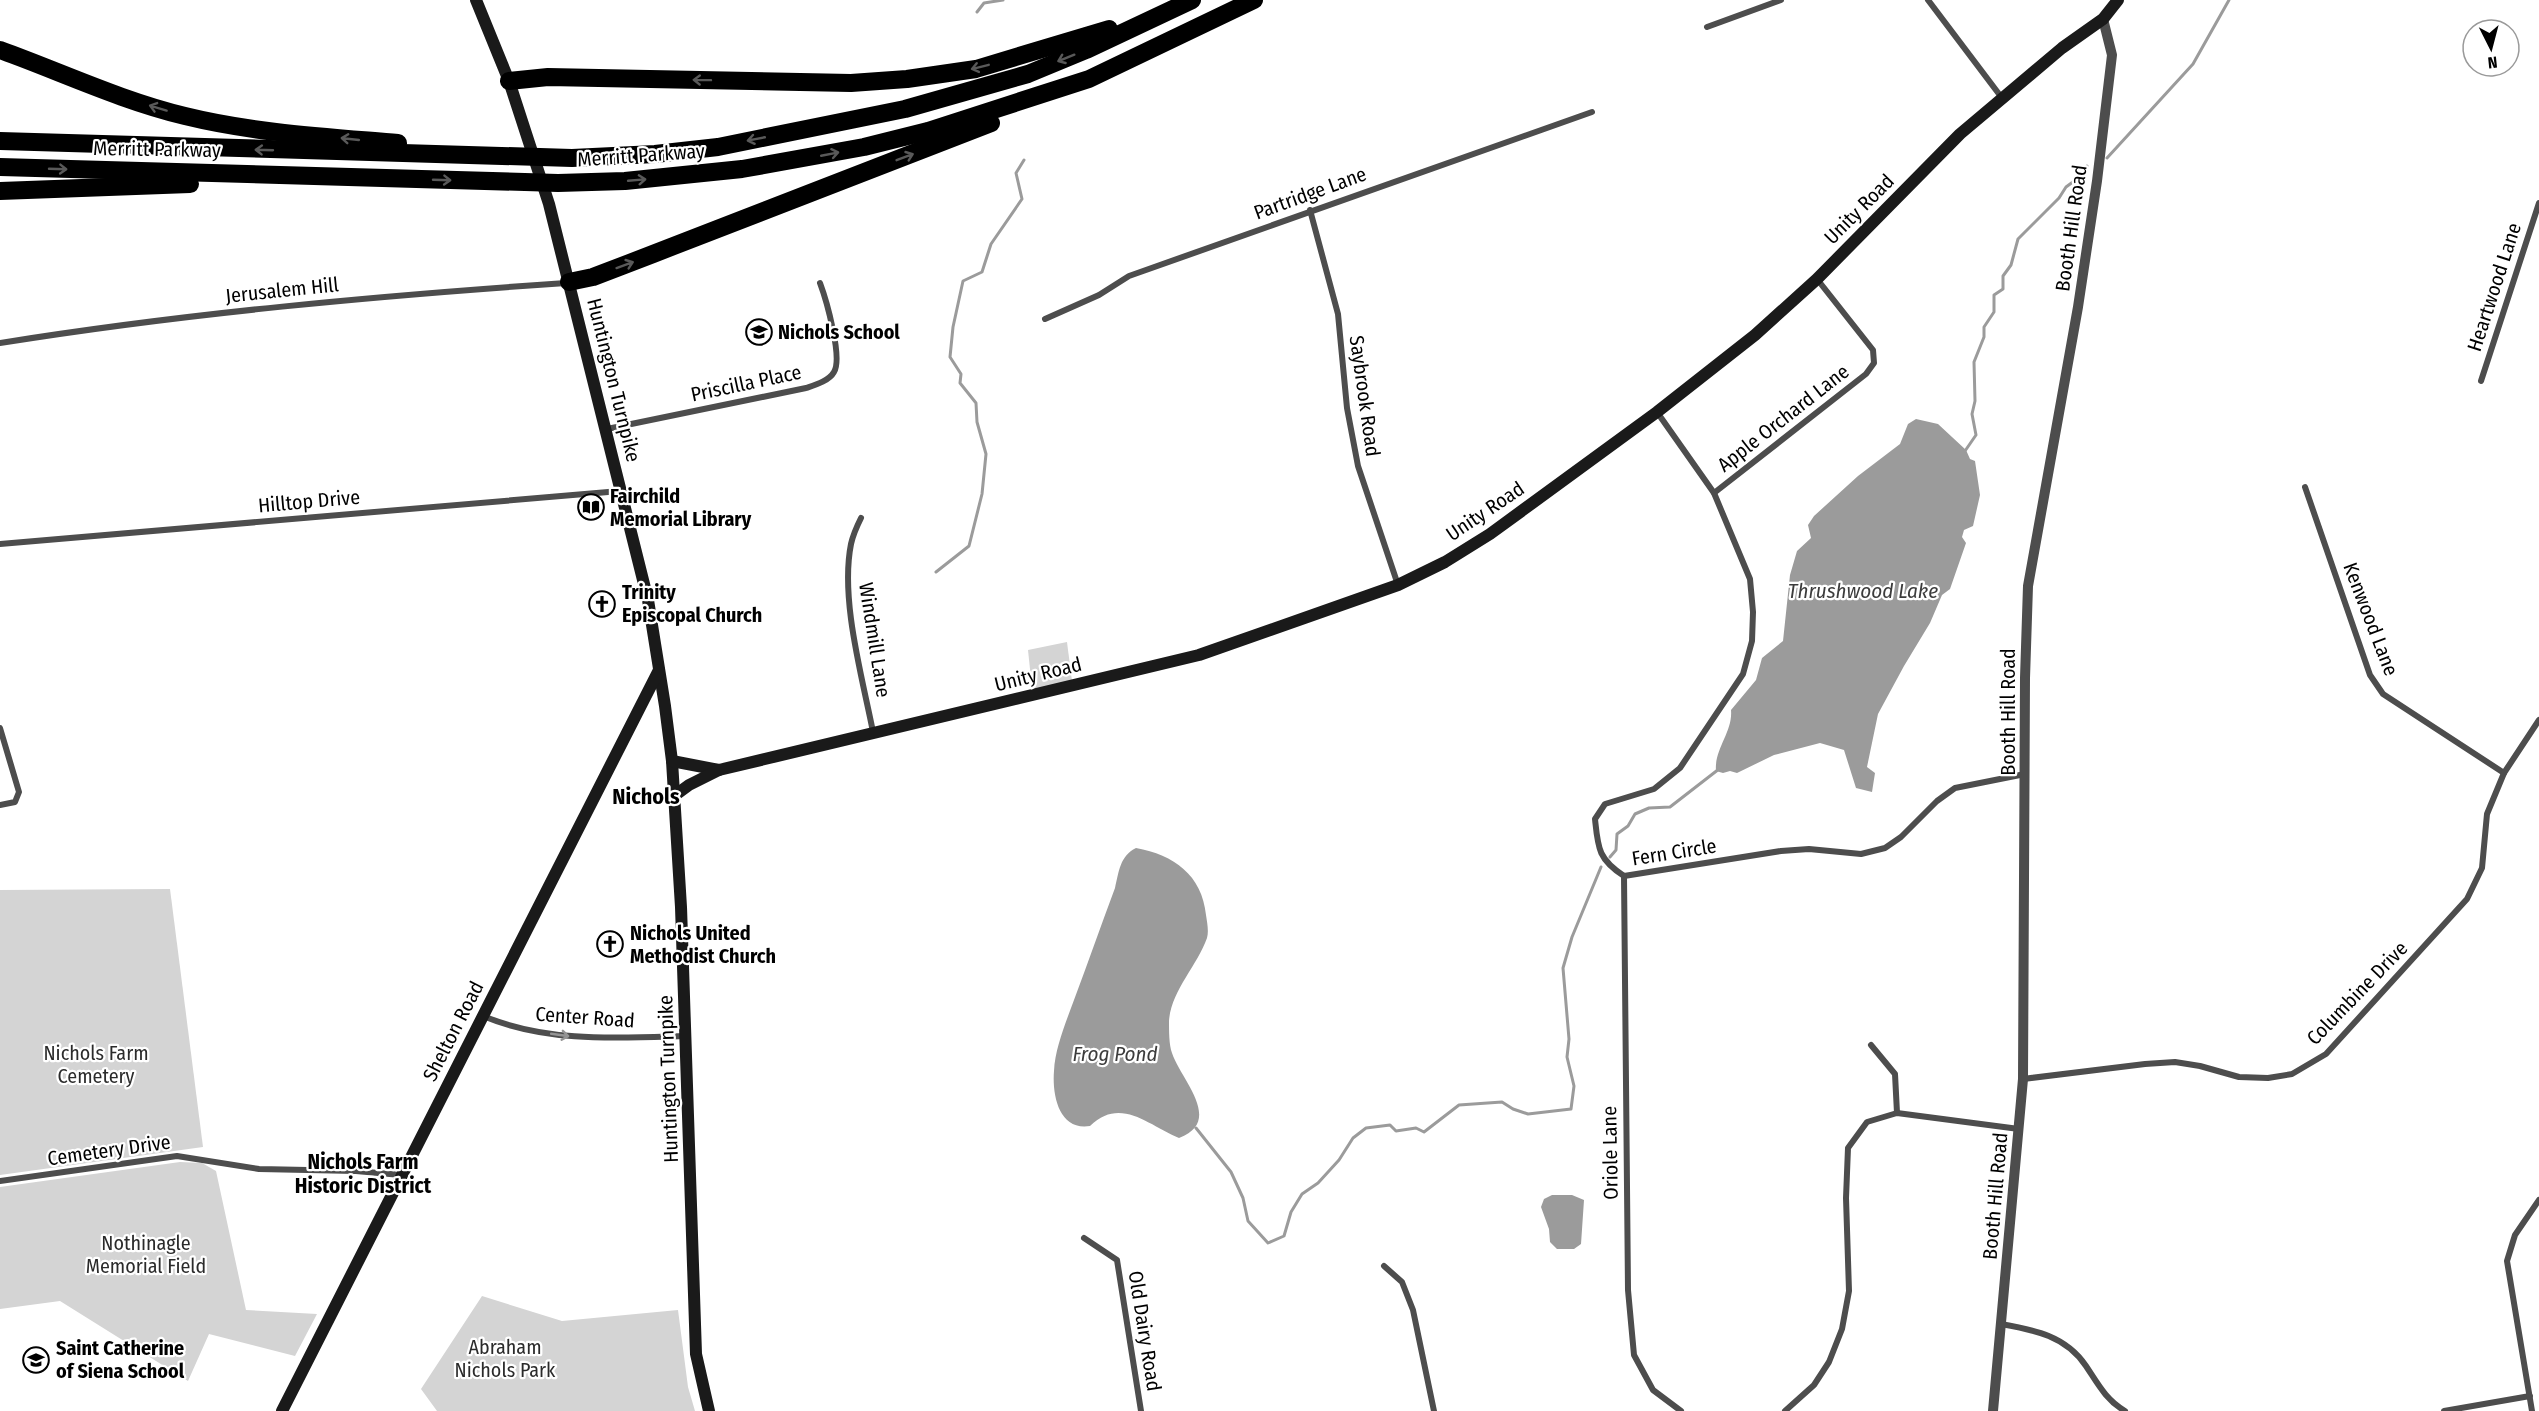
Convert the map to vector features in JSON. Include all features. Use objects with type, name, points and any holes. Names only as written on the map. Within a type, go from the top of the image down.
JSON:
[{"type":"highway","name":"Merritt Parkway","points":[[0,167],[558,183],[625,181],[693,175],[788,162],[928,131],[1089,79],[1254,0]]},
{"type":"highway","points":[[509,81],[548,77],[851,83],[907,80],[976,69],[1184,3]]},
{"type":"highway","name":"Merritt Parkway","points":[[0,141],[572,158],[655,154],[718,147],[855,120],[1028,74],[1086,50],[1184,3]]},
{"type":"highway","points":[[0,50],[131,99],[202,120],[257,129],[426,145],[470,156]]},
{"type":"highway","points":[[569,282],[592,277],[916,152],[1032,106],[1089,79]]},
{"type":"highway","points":[[0,191],[184,184],[334,184],[416,179]]},
{"type":"main road","name":"Huntington Turnpike","points":[[476,0],[509,81],[549,204],[648,600],[672,761],[686,1036],[696,1354],[709,1411]]},
{"type":"main road","name":"Unity Road","points":[[674,796],[689,785],[719,770],[1199,655],[1398,585],[1445,562],[1490,534],[1657,412],[1755,335],[1817,279],[1960,134],[2062,48],[2103,19],[2118,0]]},
{"type":"main road","name":"Shelton Road","points":[[282,1411],[659,670]]},
{"type":"main road","name":"Unity Road","points":[[672,761],[719,770]]},
{"type":"street","points":[[1707,27],[1781,0]]},
{"type":"street","points":[[1929,0],[2002,98]]},
{"type":"street","name":"Booth Hill Road","points":[[1993,1411],[2023,1079],[2025,678],[2028,586],[2078,307],[2097,181],[2112,55],[2103,19]]},
{"type":"street","name":"Partridge Lane","points":[[1045,319],[1099,295],[1129,276],[1592,111]]},
{"type":"street","name":"Heartwood Lane","points":[[2481,381],[2539,203]]},
{"type":"street","name":"Saybrook Road","points":[[1310,210],[1338,314],[1347,408],[1358,466],[1398,585]]},
{"type":"street","name":"Apple Orchard Lane","points":[[1714,493],[1866,374],[1874,363],[1873,350],[1817,279]]},
{"type":"street","name":"Jerusalem Hill","points":[[0,343],[127,323],[412,293],[569,282]]},
{"type":"street","name":"Priscilla Place","points":[[607,429],[806,388],[824,381],[834,374],[837,366],[836,351],[820,283]]},
{"type":"street","name":"Fern Circle","points":[[1657,412],[1714,493],[1750,579],[1753,612],[1752,642],[1743,674],[1680,768],[1654,789],[1605,804],[1595,819],[1598,851],[1610,867],[1624,876],[1781,851],[1809,849],[1861,854],[1885,848],[1900,837],[1936,801],[1955,788],[2026,774]]},
{"type":"street","name":"Kenwood Lane","points":[[2305,487],[2370,675],[2383,694],[2504,773]]},
{"type":"street","name":"Hilltop Drive","points":[[0,543],[621,491]]},
{"type":"street","name":"Windmill Lane","points":[[861,518],[851,543],[848,575],[852,616],[873,732]]},
{"type":"street","name":"Columbine Drive","points":[[2023,1079],[2175,1062],[2200,1066],[2239,1077],[2268,1078],[2292,1074],[2326,1054],[2467,899],[2482,868],[2487,814],[2504,773],[2539,720]]},
{"type":"street","points":[[0,728],[19,792],[15,802],[0,805]]},
{"type":"street","name":"Oriole Lane","points":[[1624,876],[1628,1290],[1634,1355],[1653,1390],[1681,1411]]},
{"type":"street","name":"Center Road","points":[[483,1016],[527,1030],[580,1038],[686,1036]]},
{"type":"street","points":[[1871,1045],[1895,1074],[1897,1113]]},
{"type":"street","points":[[1785,1411],[1814,1385],[1829,1362],[1842,1329],[1849,1291],[1846,1198],[1848,1148],[1867,1122],[1897,1113],[2019,1129]]},
{"type":"street","name":"Cemetery Drive","points":[[0,1181],[177,1156],[259,1169],[356,1171],[401,1175]]},
{"type":"street","points":[[2532,1411],[2507,1261],[2515,1235],[2539,1200]]},
{"type":"street","name":"Old Dairy Road","points":[[1084,1239],[1117,1260],[1141,1411]]},
{"type":"street","points":[[1384,1266],[1402,1282],[1413,1310],[1434,1411]]},
{"type":"street","points":[[2001,1324],[2030,1329],[2055,1337],[2069,1346],[2110,1401],[2125,1411]]},
{"type":"street","points":[[2444,1411],[2530,1396]]},
{"type":"green space","points":[[1067,642],[1073,689],[1033,698],[1028,650]]},
{"type":"green space","name":"Nichols Farm Cemetery","points":[[170,889],[203,1147],[0,1175],[0,890]]},
{"type":"green space","name":"Nothinagle Memorial Field","points":[[180,1162],[202,1163],[216,1171],[246,1310],[317,1314],[295,1356],[209,1334],[188,1381],[60,1301],[0,1309],[0,1187]]},
{"type":"green space","name":"Abraham Nichols Park","points":[[482,1296],[562,1321],[678,1310],[688,1387],[695,1411],[437,1411],[421,1389]]},
{"type":"water","name":"Thrushwood Lake","points":[[1916,419],[1938,424],[1966,450],[1970,459],[1975,461],[1980,495],[1973,526],[1964,530],[1962,537],[1966,543],[1950,589],[1942,595],[1930,623],[1878,714],[1867,767],[1875,773],[1872,792],[1856,788],[1844,750],[1820,743],[1774,755],[1737,773],[1716,771],[1718,755],[1731,718],[1731,710],[1756,680],[1762,658],[1783,641],[1790,575],[1797,551],[1811,538],[1808,525],[1814,516],[1858,476],[1900,444],[1908,424]]},
{"type":"water","name":"Frog Pond","points":[[1136,848],[1162,856],[1184,869],[1199,889],[1207,921],[1207,938],[1174,999],[1169,1021],[1172,1053],[1196,1099],[1199,1111],[1198,1121],[1192,1131],[1179,1138],[1135,1116],[1124,1113],[1101,1117],[1090,1126],[1071,1123],[1064,1117],[1054,1090],[1055,1062],[1064,1026],[1115,888],[1123,860]]},
{"type":"water","points":[[1552,1195],[1572,1195],[1584,1200],[1581,1244],[1574,1249],[1557,1249],[1550,1242],[1549,1229],[1541,1207],[1544,1199]]},
{"type":"waterway","points":[[977,12],[984,3],[1003,0]]},
{"type":"waterway","points":[[2107,158],[2193,64],[2229,0]]},
{"type":"waterway","points":[[936,572],[969,546],[982,494],[986,454],[977,422],[976,403],[960,383],[961,374],[950,357],[953,327],[963,281],[982,272],[991,244],[1022,199],[1016,173],[1024,160]]},
{"type":"waterway","points":[[1965,451],[1976,435],[1972,414],[1975,401],[1974,362],[1984,337],[1984,327],[1994,312],[1994,295],[2003,289],[2003,276],[2011,265],[2018,239],[2059,198],[2066,187],[2081,176],[2087,166]]},
{"type":"waterway","points":[[1610,857],[1616,850],[1617,834],[1628,826],[1635,814],[1649,808],[1670,807],[1719,769]]},
{"type":"waterway","points":[[1196,1128],[1231,1172],[1243,1198],[1248,1221],[1268,1243],[1284,1236],[1291,1212],[1302,1194],[1318,1183],[1339,1160],[1353,1138],[1366,1128],[1390,1125],[1396,1131],[1416,1128],[1424,1132],[1459,1105],[1502,1102],[1528,1114],[1571,1109],[1574,1086],[1567,1057],[1569,1039],[1563,968],[1572,937],[1601,867]]},
{"type":"place","name":"Nichols School","points":[[759,332]]},
{"type":"place","name":"Fairchild Memorial Library","points":[[591,507]]},
{"type":"place","name":"Trinity Episcopal Church","points":[[602,604]]},
{"type":"place","name":"Nichols United Methodist Church","points":[[610,944]]},
{"type":"place","name":"Saint Catherine of Siena School","points":[[36,1360]]},
{"type":"district","name":"Nichols","points":[[646,796]]},
{"type":"district","name":"Nichols Farm Historic District","points":[[363,1174]]}]
